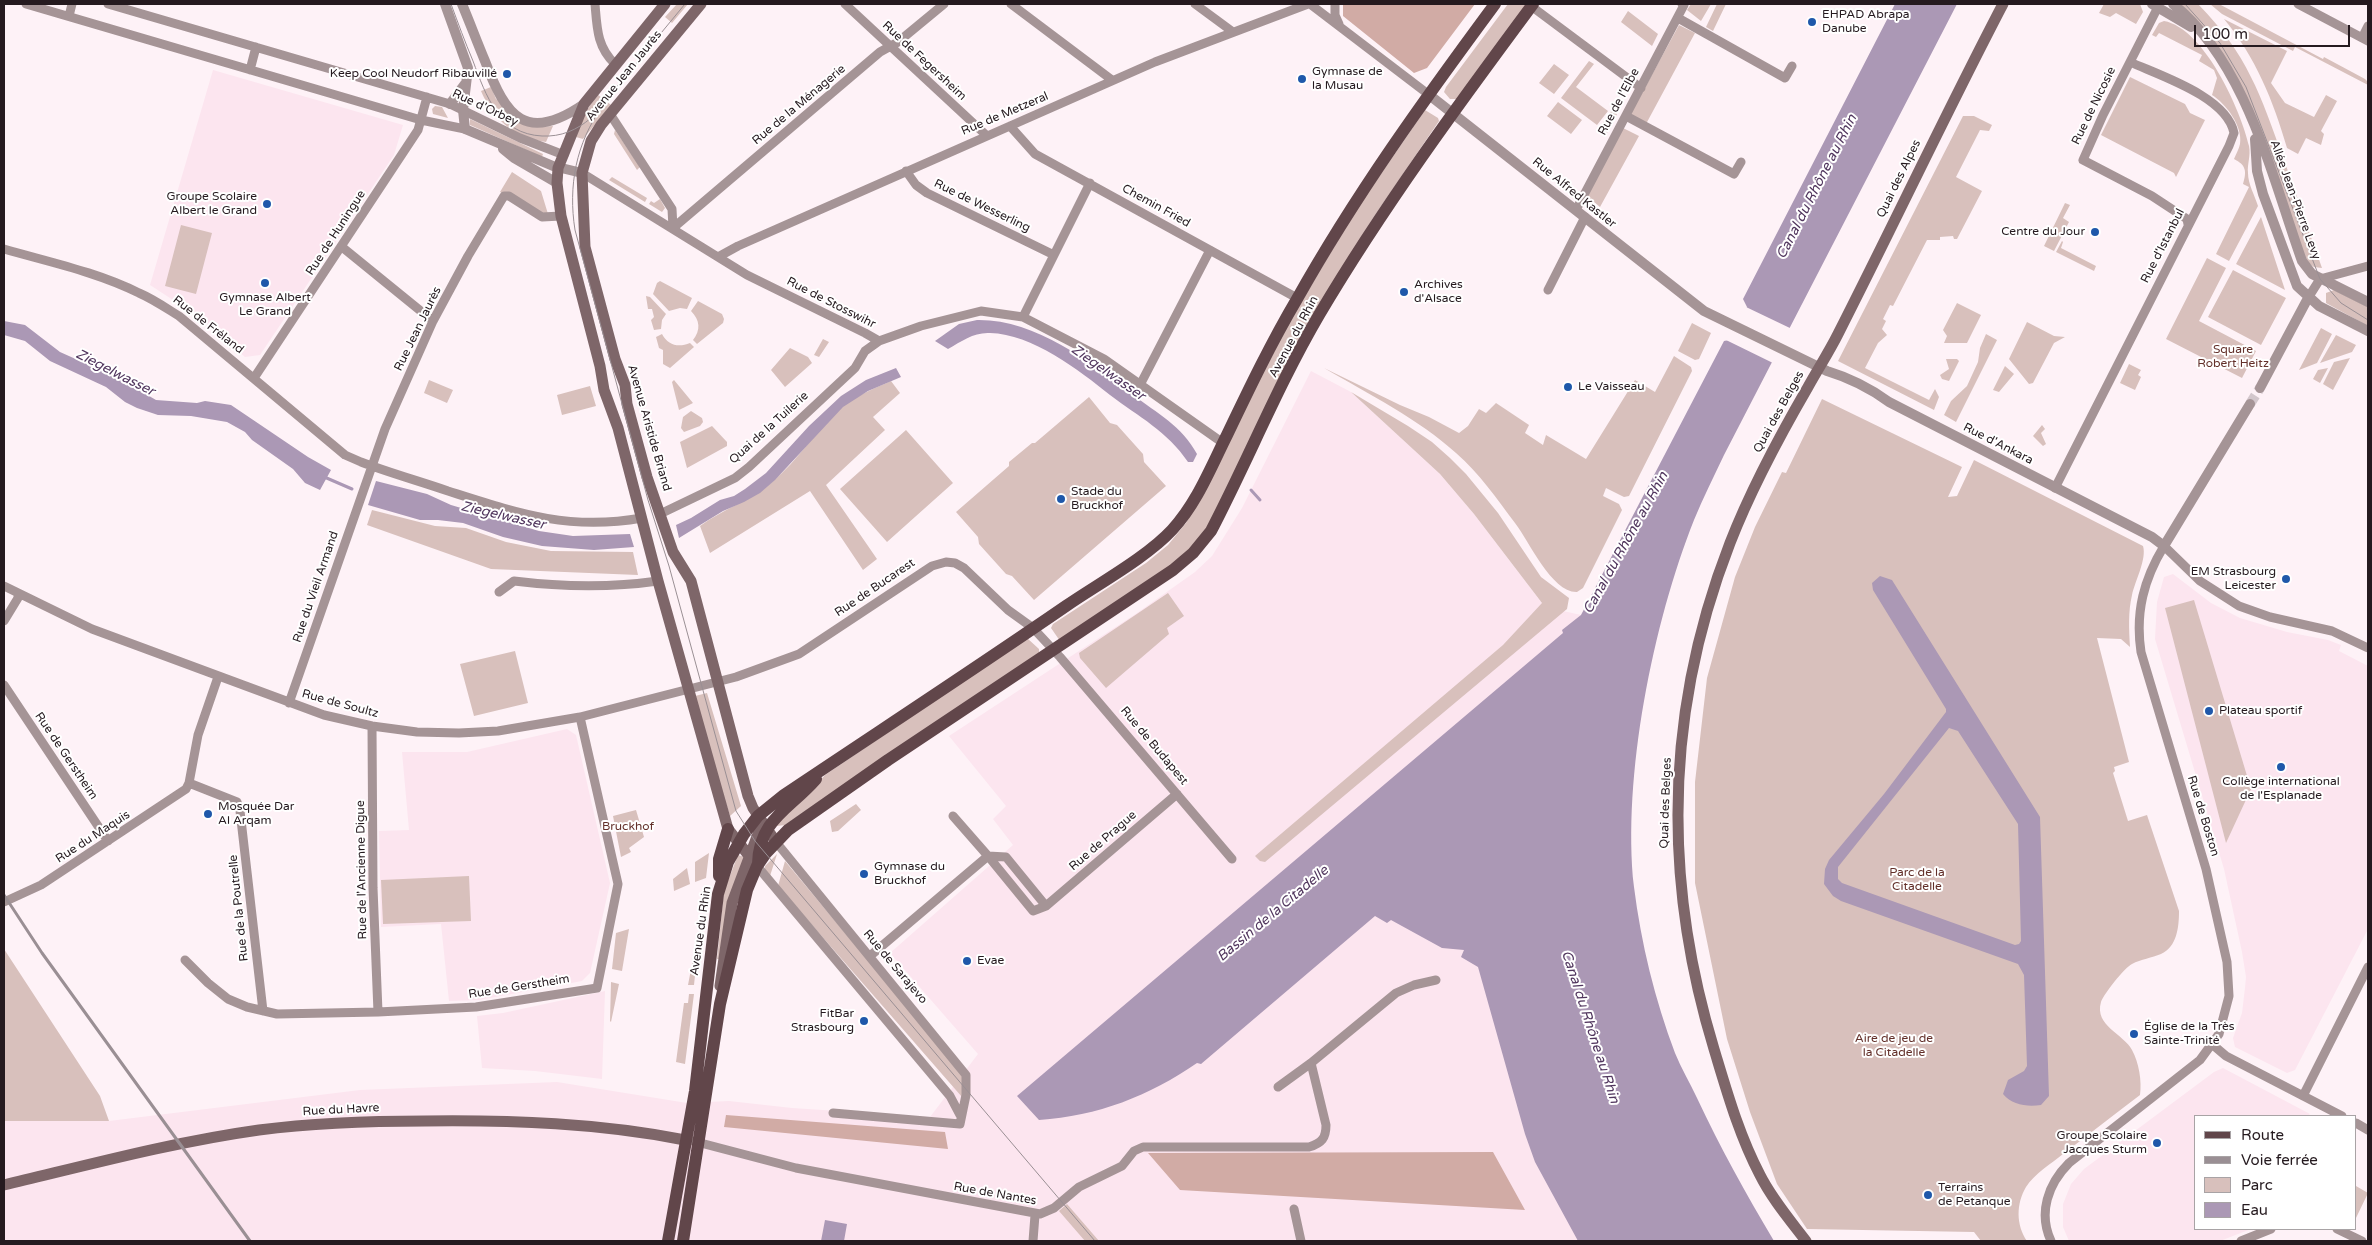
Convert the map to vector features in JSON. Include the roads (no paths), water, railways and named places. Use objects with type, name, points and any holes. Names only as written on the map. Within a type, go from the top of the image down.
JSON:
[{"type":"main road","name":"Avenue Jean Jaurès","points":[[558,168],[584,104],[664,4]]},
{"type":"main road","name":"Avenue Jean Jaurès","points":[[582,173],[591,141],[610,114],[701,4]]},
{"type":"main road","name":"Avenue du Rhin","points":[[683,1241],[695,1091],[718,894],[728,862],[738,842],[758,816],[778,799],[1034,628],[1170,533],[1183,518],[1198,493],[1297,298],[1356,199],[1428,94],[1495,4]]},
{"type":"main road","name":"Quai des Alpes","points":[[1820,367],[1882,249],[1904,197],[2003,4]]},
{"type":"main road","name":"Avenue du Rhin","points":[[668,1241],[753,861],[788,830],[888,760],[1173,570],[1193,553],[1211,531],[1319,316],[1366,241],[1452,114],[1532,5]]},
{"type":"main road","points":[[558,168],[557,183],[561,216],[600,366],[604,390],[618,428],[658,581],[728,829],[753,861]]},
{"type":"main road","name":"Avenue Aristide Briand","points":[[582,173],[585,247],[615,359],[625,385],[627,404],[647,476],[673,552],[691,581],[748,796],[758,816],[776,842]]},
{"type":"main road","name":"Quai des Belges","points":[[1806,1241],[1760,1176],[1731,1106],[1693,970],[1682,905],[1677,837],[1683,730],[1690,678],[1706,611],[1731,539],[1747,504],[1782,433],[1820,367]]},
{"type":"main road","name":"Quai de la Tuilerie","points":[[642,518],[660,514]]},
{"type":"main road","points":[[753,861],[766,828],[774,817],[803,794],[827,766]]},
{"type":"main road","points":[[753,861],[758,834],[758,816]]},
{"type":"main road","points":[[718,894],[719,859],[728,829]]},
{"type":"main road","name":"Rue du Havre","points":[[4,1185],[150,1150],[289,1127],[393,1121],[491,1120],[577,1126],[691,1141]]},
{"type":"street","points":[[26,4],[421,120],[465,129],[499,145],[558,168],[582,173]]},
{"type":"street","points":[[69,16],[72,4]]},
{"type":"street","name":"Rue d'Orbey","points":[[108,4],[450,104],[520,138],[564,155],[582,173]]},
{"type":"street","points":[[445,4],[466,60],[463,110],[465,129]]},
{"type":"street","points":[[462,4],[496,92],[516,116],[530,122],[544,123],[565,116],[584,104]]},
{"type":"street","points":[[595,4],[599,40],[608,57],[616,64]]},
{"type":"street","name":"Rue de Fegersheim","points":[[845,4],[889,47],[986,135]]},
{"type":"street","name":"Rue de la Ménagerie","points":[[673,228],[872,59],[898,42],[944,4]]},
{"type":"street","points":[[1011,4],[1112,80]]},
{"type":"street","points":[[1195,4],[1233,32]]},
{"type":"street","points":[[1309,4],[1428,94]]},
{"type":"street","name":"Rue de Metzeral","points":[[718,257],[738,246],[1112,80],[1309,4]]},
{"type":"street","points":[[1335,4],[1335,15],[1341,27]]},
{"type":"street","name":"Allée Jean-Pierre Levy","points":[[2173,4],[2196,26],[2214,48],[2241,95],[2263,149],[2302,261],[2312,274],[2320,279],[2368,302]]},
{"type":"street","points":[[2298,4],[2365,39],[2368,26]]},
{"type":"street","points":[[1532,5],[1640,88]]},
{"type":"street","name":"Rue de l'Elbe","points":[[1576,210],[1605,146],[1626,116],[1683,5]]},
{"type":"street","name":"Allée Jean-Pierre Levy","points":[[2155,5],[2184,22],[2214,48]]},
{"type":"street","name":"Rue de Nicosie","points":[[2155,5],[2130,62],[2085,152],[2083,160],[2152,196],[2186,219],[2188,224]]},
{"type":"street","points":[[1678,18],[1786,78],[1792,66]]},
{"type":"street","points":[[250,70],[256,47]]},
{"type":"street","name":"Rue d'Istanbul","points":[[2055,488],[2188,224],[2230,146],[2234,133],[2233,127],[2226,115],[2214,102],[2130,62]]},
{"type":"street","points":[[450,104],[466,81]]},
{"type":"street","name":"Rue Alfred Kastler","points":[[1428,94],[1704,310],[1820,367]]},
{"type":"street","name":"Rue de Huningue","points":[[254,378],[418,130],[427,97]]},
{"type":"street","points":[[610,114],[672,209],[673,228]]},
{"type":"street","points":[[1626,116],[1734,174],[1741,162]]},
{"type":"street","name":"Allée Jean-Pierre Levy","points":[[2252,124],[2257,171],[2263,194],[2293,278],[2308,298],[2329,312],[2368,331]]},
{"type":"street","name":"Chemin Fried","points":[[1010,126],[1035,154],[1297,298]]},
{"type":"street","points":[[499,145],[514,158],[557,183]]},
{"type":"street","name":"Rue de Wesserling","points":[[906,171],[916,185],[926,193],[1054,255]]},
{"type":"street","name":"Rue de Stosswihr","points":[[582,173],[747,275],[865,333],[879,342],[904,331],[981,311],[1023,317],[1104,359],[1223,443]]},
{"type":"street","points":[[1023,317],[1090,183]]},
{"type":"street","name":"Rue Jean Jaurès","points":[[367,479],[384,429],[433,322],[468,256],[504,196],[509,196],[542,218],[561,216]]},
{"type":"street","points":[[1548,290],[1585,217]]},
{"type":"street","points":[[342,246],[433,322]]},
{"type":"street","name":"Rue de Fréland","points":[[4,249],[84,272],[139,293],[179,316],[345,454],[372,466]]},
{"type":"street","points":[[1140,385],[1210,250]]},
{"type":"street","points":[[2260,388],[2320,279],[2368,266]]},
{"type":"street","name":"Quai de la Tuilerie","points":[[660,514],[735,478],[855,368],[865,351],[879,342]]},
{"type":"street","name":"Rue d'Ankara","points":[[1820,367],[1869,388],[1889,402],[2152,537],[2164,546]]},
{"type":"street","name":"Rue de Boston","points":[[2051,1241],[2045,1222],[2050,1191],[2057,1177],[2069,1162],[2191,1069],[2212,1045],[2227,1009],[2230,986],[2227,962],[2206,868],[2147,677],[2139,639],[2139,615],[2143,589],[2153,564],[2250,404]]},
{"type":"street","name":"Quai de la Tuilerie","points":[[372,466],[516,513],[547,520],[584,523],[642,518]]},
{"type":"street","name":"Rue du Vieil Armand","points":[[289,703],[367,479]]},
{"type":"street","points":[[2164,546],[2200,581],[2239,606],[2270,617],[2332,631],[2368,648]]},
{"type":"street","name":"Rue de Bucarest","points":[[718,682],[799,654],[932,566],[946,562],[955,563],[964,568],[1008,610],[1034,628]]},
{"type":"street","points":[[499,592],[514,581],[562,586],[604,587],[658,581]]},
{"type":"street","name":"Rue de Soultz","points":[[4,586],[92,629],[218,677],[324,715],[372,726],[417,732],[498,732],[580,717],[689,690]]},
{"type":"street","points":[[4,621],[18,598],[18,593]]},
{"type":"street","points":[[1034,628],[1054,650]]},
{"type":"street","name":"Rue de Budapest","points":[[1054,650],[1117,721],[1232,858]]},
{"type":"street","points":[[189,784],[198,735],[218,677]]},
{"type":"street","points":[[689,690],[718,682]]},
{"type":"street","name":"Rue de Gerstheim","points":[[4,685],[108,841]]},
{"type":"street","name":"Rue de Gerstheim","points":[[185,960],[208,983],[228,998],[277,1014],[378,1012],[476,1007],[597,988],[618,884],[580,717]]},
{"type":"street","name":"Rue de l'Ancienne Digue","points":[[372,726],[378,1012]]},
{"type":"street","name":"Rue de la Poutrelle","points":[[189,784],[237,802],[240,811],[263,1011]]},
{"type":"street","name":"Rue du Maquis","points":[[4,902],[41,885],[186,789],[189,784]]},
{"type":"street","name":"Rue de Prague","points":[[1046,906],[1177,794]]},
{"type":"street","points":[[870,956],[988,856],[1006,857],[1046,906],[1033,911],[988,856],[953,816]]},
{"type":"street","name":"Rue de Sarajevo","points":[[776,842],[962,1068],[967,1082],[961,1121]]},
{"type":"street","points":[[753,861],[950,1096],[959,1110],[961,1121],[833,1113]]},
{"type":"street","points":[[2303,1096],[2368,967]]},
{"type":"street","points":[[1278,1087],[1311,1063],[1396,993],[1414,985],[1436,980]]},
{"type":"street","points":[[2212,1045],[2226,1056],[2340,1115]]},
{"type":"street","name":"Rue de Nantes","points":[[691,1141],[796,1168],[1035,1215],[1048,1211],[1079,1187],[1122,1166],[1134,1151],[1143,1147],[1310,1147],[1318,1145],[1326,1135],[1326,1125],[1311,1063]]},
{"type":"street","points":[[2357,1124],[2368,1130]]},
{"type":"street","points":[[1294,1208],[1301,1241]]},
{"type":"street","points":[[1033,1241],[1035,1215]]},
{"type":"street","points":[[2241,1241],[2268,1230]]},
{"type":"street","points":[[2339,1230],[2362,1241]]},
{"type":"water","points":[[1895,4],[1957,4],[1724,455],[1697,512],[1679,561],[1654,652],[1637,750],[1631,844],[1634,887],[1645,950],[1655,992],[1680,1064],[1743,1188],[1774,1241],[1578,1241],[1535,1162],[1525,1134],[1478,967],[1461,957],[1464,950],[1442,948],[1391,920],[1387,923],[1375,916],[1201,1064],[1197,1063],[1160,1085],[1102,1109],[1061,1118],[1039,1120],[1017,1096],[1563,633],[1562,630],[1581,615],[1724,341],[1729,340],[1747,307],[1743,299]]},
{"type":"water","points":[[977,320],[999,322],[1020,327],[1040,334],[1080,356],[1160,414],[1176,428],[1191,444],[1197,454],[1193,462],[1188,462],[1180,451],[1152,425],[1084,375],[1038,346],[1006,335],[990,333],[973,336],[948,349],[935,341],[959,324]]},
{"type":"water","points":[[4,321],[25,325],[60,352],[118,378],[156,400],[197,403],[205,401],[231,405],[308,457],[331,470],[320,490],[305,483],[293,469],[252,440],[245,432],[227,422],[191,416],[158,415],[137,408],[125,402],[106,387],[50,361],[25,341],[4,335]]},
{"type":"water","points":[[896,368],[901,377],[868,391],[843,407],[775,480],[760,493],[723,511],[679,538],[676,525],[720,500],[734,496],[745,489],[766,473],[809,426],[841,396],[866,380]]},
{"type":"water","points":[[376,481],[427,494],[451,505],[539,531],[573,536],[630,534],[634,547],[594,550],[542,546],[503,537],[463,523],[420,520],[368,505]]},
{"type":"water","points":[[1880,576],[1892,580],[2040,817],[2049,1096],[2041,1105],[2030,1106],[2020,1104],[2011,1101],[2003,1094],[2008,1080],[2024,1071],[2027,1066],[2024,975],[2018,964],[1841,901],[1833,896],[1824,884],[1825,869],[1829,860],[1884,794],[1946,712],[1946,709],[1873,590],[1872,583]],"holes":[[[1949,728],[1958,731],[2018,824],[2021,941],[2019,944],[2015,945],[1842,883],[1838,879],[1838,867]]]},
{"type":"water","points":[[825,1220],[847,1224],[844,1241],[821,1241]]},
{"type":"waterway","name":"Ziegelwasser","points":[[322,476],[352,489]]},
{"type":"waterway","name":"Ziegelwasser","points":[[1251,490],[1260,500]]},
{"type":"tunnel","points":[[2250,404],[2260,388]]},
{"type":"tram line","points":[[451,4],[483,87],[496,111],[515,128],[527,134],[542,136],[568,132],[591,118],[685,4]]},
{"type":"tram line","points":[[2185,4],[2220,43],[2246,87],[2320,279],[2341,303],[2368,320]]},
{"type":"tram line","points":[[602,107],[586,135],[576,166],[573,197],[575,230],[648,500],[669,566],[736,811],[755,841],[1095,1241]]},
{"type":"railway","points":[[4,895],[42,953],[250,1241]]},
{"type":"place","name":"EHPAD Abrapa Danube","points":[[1812,22]]},
{"type":"place","name":"Keep Cool Neudorf Ribauvillé","points":[[507,74]]},
{"type":"place","name":"Gymnase de la Musau","points":[[1302,79]]},
{"type":"place","name":"Groupe Scolaire Albert le Grand","points":[[267,204]]},
{"type":"place","name":"Centre du Jour","points":[[2095,232]]},
{"type":"place","name":"Gymnase Albert Le Grand","points":[[265,283]]},
{"type":"place","name":"Archives d'Alsace","points":[[1404,292]]},
{"type":"place","name":"Le Vaisseau","points":[[1568,387]]},
{"type":"place","name":"Stade du Bruckhof","points":[[1061,499]]},
{"type":"place","name":"EM Strasbourg Leicester","points":[[2286,579]]},
{"type":"place","name":"Plateau sportif","points":[[2209,711]]},
{"type":"place","name":"Collège international de l'Esplanade","points":[[2281,767]]},
{"type":"place","name":"Mosquée Dar Al Arqam","points":[[208,814]]},
{"type":"place","name":"Gymnase du Bruckhof","points":[[864,874]]},
{"type":"place","name":"Evae","points":[[967,961]]},
{"type":"place","name":"FitBar Strasbourg","points":[[864,1021]]},
{"type":"place","name":"Église de la Très Sainte-Trinité","points":[[2134,1034]]},
{"type":"place","name":"Groupe Scolaire Jacques Sturm","points":[[2157,1143]]},
{"type":"place","name":"Terrains de Petanque","points":[[1928,1195]]},
{"type":"water label","name":"Canal du Rhône au Rhin","points":[[1817,187]]},
{"type":"water label","name":"Canal du Rhône au Rhin","points":[[1626,543]]},
{"type":"water label","name":"Bassin de la Citadelle","points":[[1273,914]]},
{"type":"water label","name":"Canal du Rhône au Rhin","points":[[1590,1027]]},
{"type":"park label","name":"Square Robert Heitz","points":[[2233,357]]},
{"type":"park label","name":"Bruckhof","points":[[628,827]]},
{"type":"park label","name":"Parc de la Citadelle","points":[[1917,880]]},
{"type":"park label","name":"Aire de jeu de la Citadelle","points":[[1894,1046]]}]
